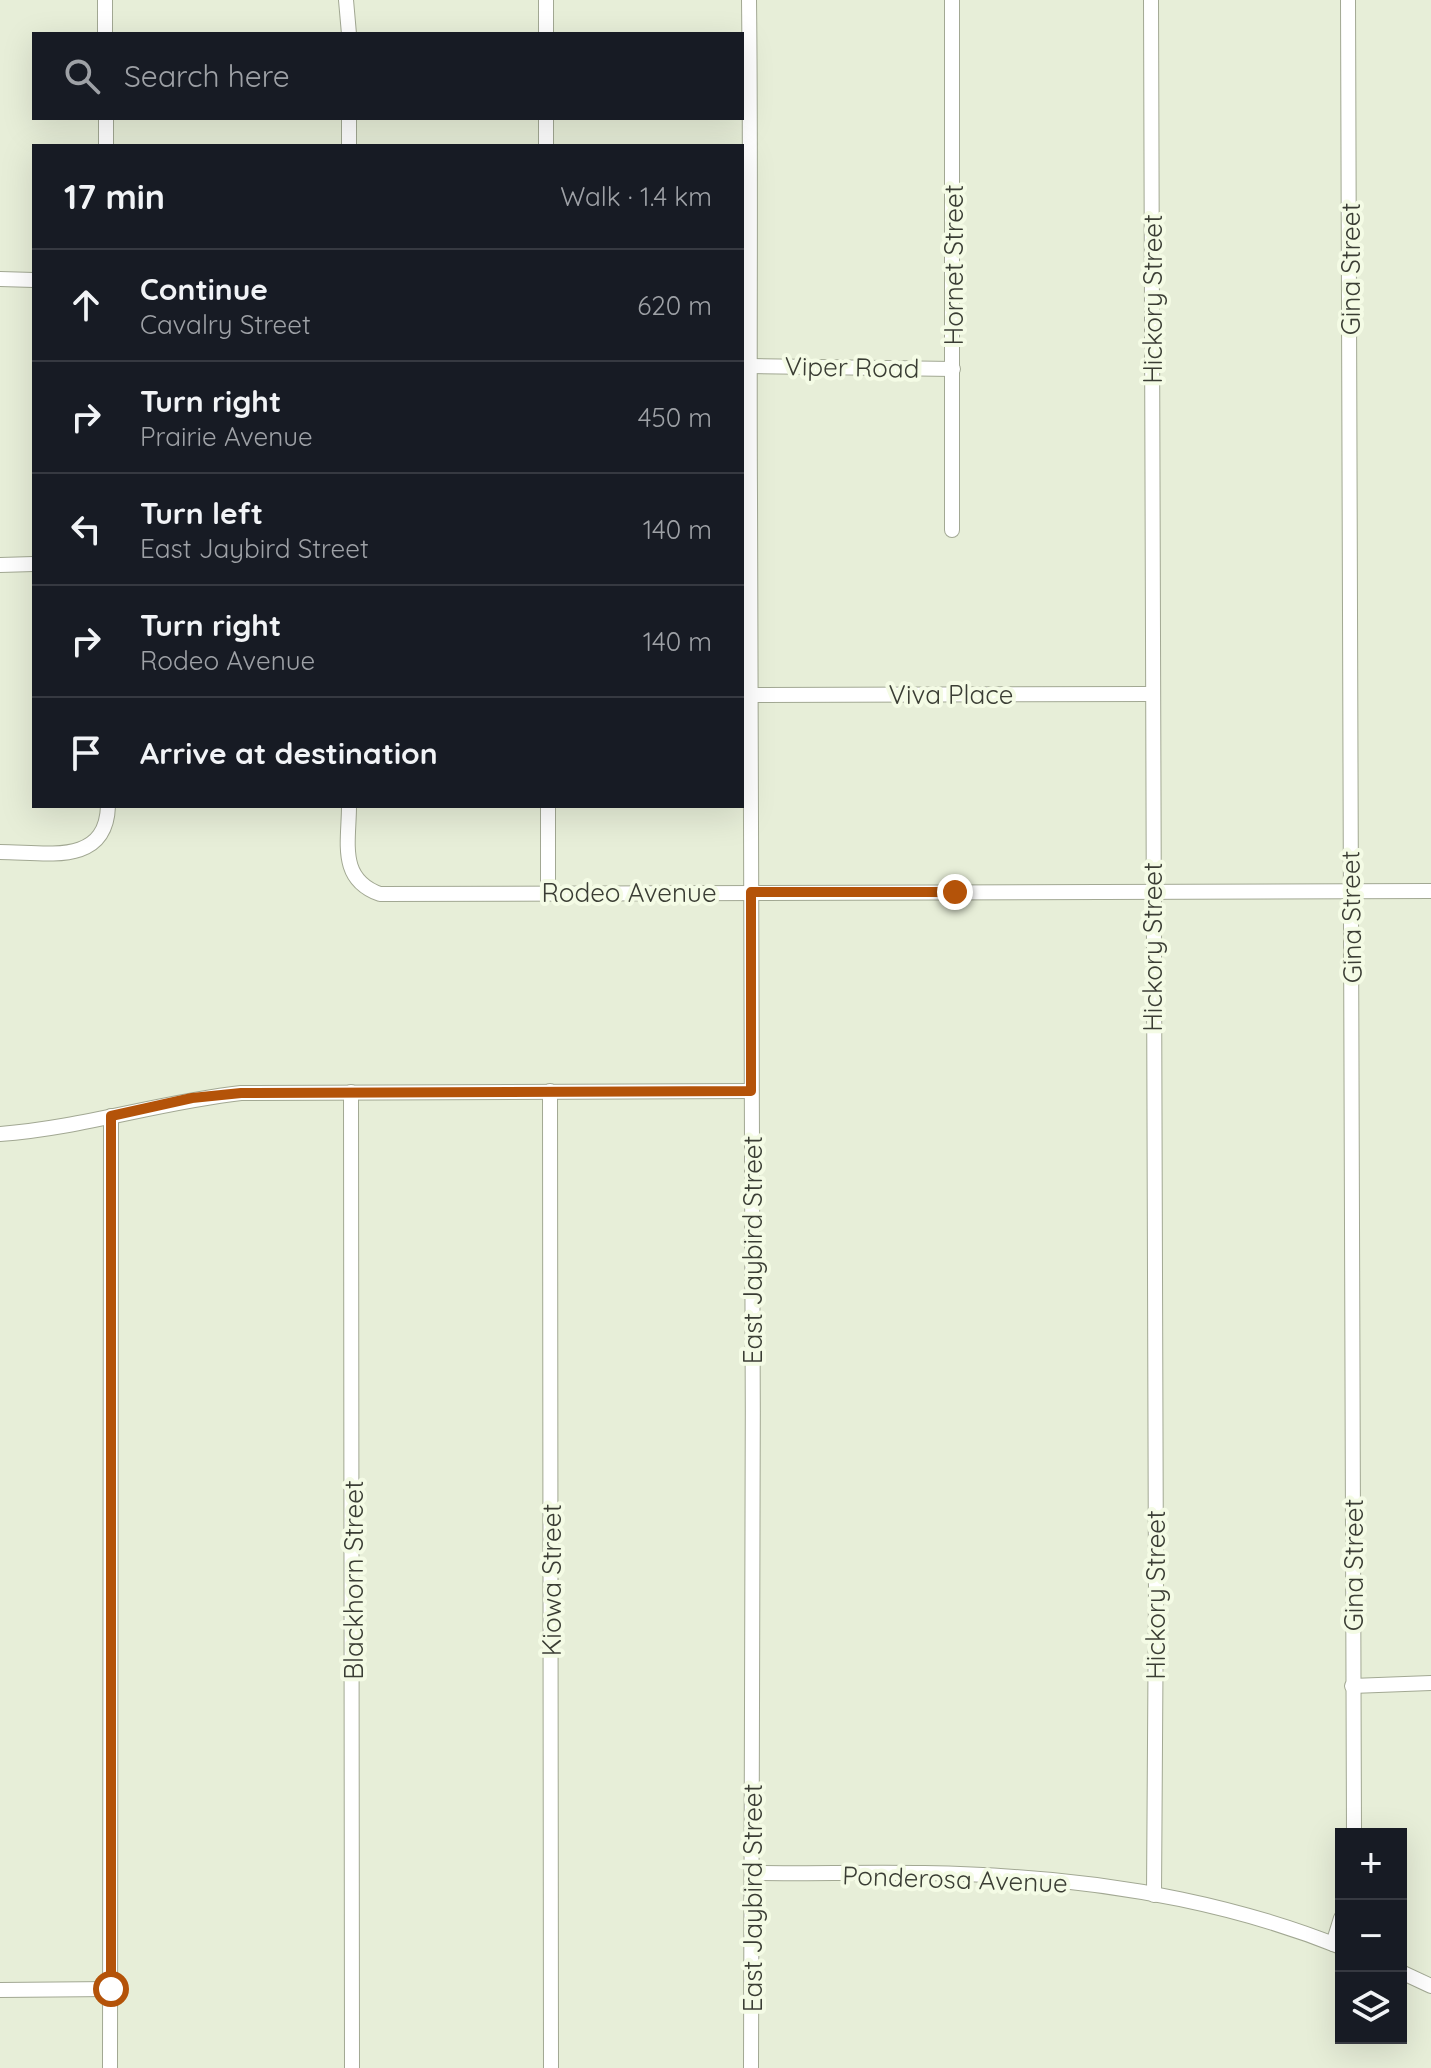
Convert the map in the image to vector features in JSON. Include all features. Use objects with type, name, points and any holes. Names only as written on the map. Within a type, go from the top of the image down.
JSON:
[{"type":"street","points":[[105,0],[105,32]]},
{"type":"street","points":[[346,0],[349,32]]},
{"type":"street","points":[[546,0],[546,32]]},
{"type":"street","name":"East Jaybird Street","points":[[749,0],[751,2068]]},
{"type":"street","name":"Hornet Street","points":[[952,0],[952,530]]},
{"type":"street","name":"Hickory Street","points":[[1151,0],[1156,1593],[1154,1895]]},
{"type":"street","name":"Gina Street","points":[[1348,0],[1354,1828]]},
{"type":"street","points":[[106,120],[106,144]]},
{"type":"street","points":[[349,120],[349,144]]},
{"type":"street","points":[[546,120],[546,144]]},
{"type":"street","points":[[0,279],[32,280]]},
{"type":"street","name":"Viper Road","points":[[751,366],[953,369]]},
{"type":"street","points":[[0,565],[32,564]]},
{"type":"street","name":"Viva Place","points":[[751,695],[1152,694]]},
{"type":"street","points":[[0,852],[74,851],[89,847],[98,841],[104,830],[108,808]]},
{"type":"street","name":"Rodeo Avenue","points":[[349,808],[351,873],[358,883],[380,894],[1431,891]]},
{"type":"street","points":[[548,808],[548,893]]},
{"type":"street","name":"Kiowa Street","points":[[550,1091],[551,2068]]},
{"type":"street","points":[[0,1134],[111,1116],[192,1098],[241,1093],[751,1091]]},
{"type":"street","name":"Blackhorn Street","points":[[351,1092],[352,2068]]},
{"type":"street","points":[[110,2068],[111,1116]]},
{"type":"street","points":[[1352,1686],[1431,1683]]},
{"type":"street","name":"Ponderosa Avenue","points":[[752,1873],[1013,1876],[1069,1882],[1154,1895],[1231,1912],[1335,1945]]},
{"type":"street","points":[[1407,1975],[1431,1986]]},
{"type":"street","points":[[0,1990],[111,1989]]},
{"type":"route","points":[[111,1989],[111,1116],[192,1098],[241,1093],[751,1091],[751,892],[955,892]]}]
